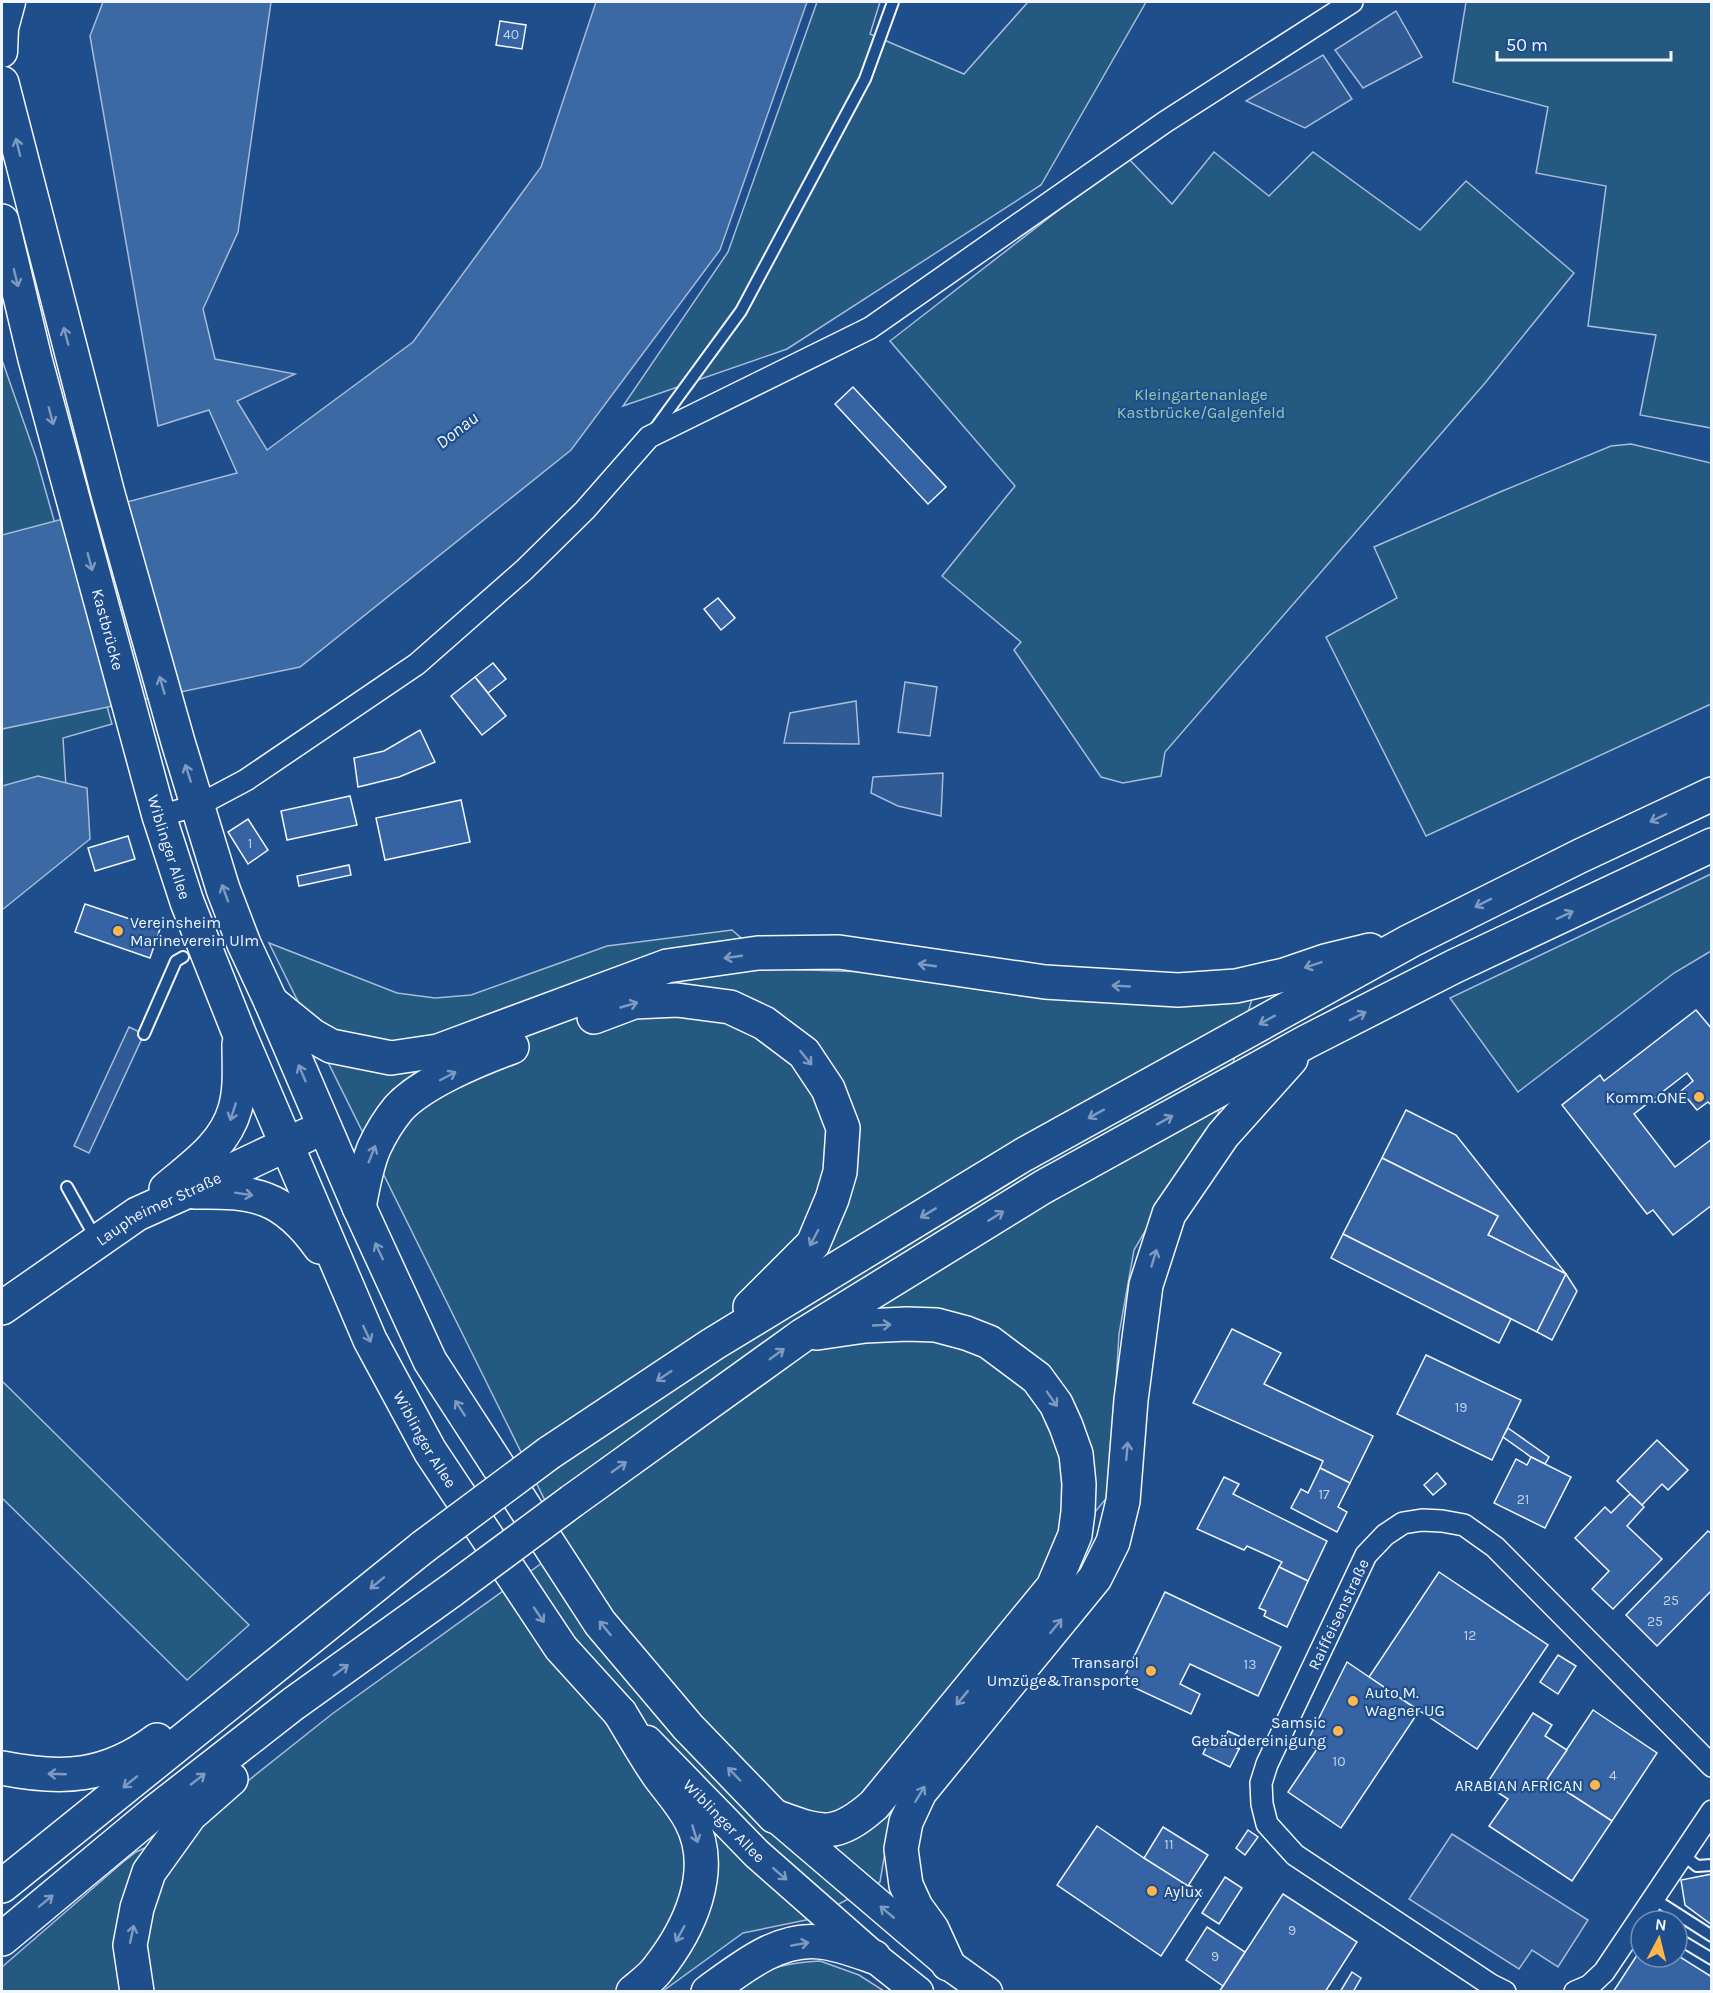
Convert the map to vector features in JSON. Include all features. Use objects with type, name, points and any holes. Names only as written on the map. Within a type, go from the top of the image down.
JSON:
[{"type":"main road","points":[[2,52],[3,28],[10,2]]},
{"type":"main road","points":[[2,83],[108,494],[178,742],[223,889],[254,967],[358,1206],[430,1361],[600,1623],[688,1727],[774,1816],[948,1964],[987,1992]]},
{"type":"main road","name":"Kastbrücke","points":[[2,221],[35,359],[142,754]]},
{"type":"main road","name":"Wiblinger Allee","points":[[142,754],[187,902],[239,1033],[343,1281],[370,1340],[430,1451],[561,1648],[620,1713],[757,1854],[874,1957],[918,1992]]},
{"type":"main road","points":[[2,1886],[423,1547],[549,1453],[713,1344],[1023,1155],[1410,941],[1526,882],[1712,794]]},
{"type":"main road","points":[[2,1939],[156,1811],[293,1704],[803,1335],[1043,1187],[1306,1042],[1455,966],[1712,845]]},
{"type":"main road","points":[[271,1002],[313,1036],[332,1046],[391,1058],[438,1051],[667,966],[758,953],[839,952],[1045,982],[1178,990],[1236,986],[1284,975],[1325,961],[1410,941]]},
{"type":"main road","points":[[358,1206],[368,1165],[385,1129],[399,1108],[430,1085],[479,1059],[634,1002],[676,999],[730,1007],[764,1023],[804,1053],[828,1089],[843,1128],[842,1150],[840,1172],[832,1199],[813,1244],[713,1344]]},
{"type":"main road","points":[[136,1214],[209,1152],[226,1131],[236,1108],[239,1033]]},
{"type":"main road","points":[[948,1964],[932,1929],[916,1907],[906,1885],[901,1849],[906,1822],[920,1792],[1095,1578],[1113,1542],[1123,1501],[1131,1400],[1146,1285],[1169,1214],[1223,1135],[1306,1042]]},
{"type":"main road","name":"Laupheimer Straße","points":[[2,1308],[136,1214],[325,1127]]},
{"type":"main road","points":[[186,1192],[247,1193],[273,1202],[311,1234],[343,1281]]},
{"type":"main road","points":[[774,1816],[820,1831],[840,1828],[855,1821],[874,1805],[1053,1587],[1075,1535],[1078,1512],[1079,1484],[1076,1454],[1056,1404],[1037,1378],[989,1342],[936,1325],[916,1324],[865,1326],[803,1335]]},
{"type":"main road","points":[[137,1992],[130,1945],[137,1908],[149,1872],[190,1815],[255,1757],[293,1704]]},
{"type":"main road","points":[[2,1768],[29,1773],[71,1774],[108,1768],[145,1748],[186,1718],[225,1706]]},
{"type":"main road","points":[[620,1713],[650,1762],[692,1822],[702,1856],[701,1880],[696,1899],[679,1937],[657,1971],[633,1992]]},
{"type":"main road","points":[[708,1992],[768,1952],[797,1943],[818,1941],[874,1957]]},
{"type":"street","points":[[159,816],[199,805],[246,780],[417,664],[524,570],[585,510],[649,437],[870,328],[1165,122],[1352,2]]},
{"type":"street","name":"Raiffeisenstraße","points":[[1505,1992],[1295,1855],[1268,1824],[1265,1814],[1261,1783],[1276,1741],[1366,1555],[1385,1534],[1403,1523],[1422,1520],[1464,1525],[1480,1535],[1495,1547],[1712,1766]]},
{"type":"street","points":[[1651,1909],[1682,1854],[1712,1811]]},
{"type":"street","points":[[1575,1992],[1589,1986],[1604,1972],[1629,1939]]},
{"type":"lane","points":[[649,437],[741,311],[865,79],[893,2]]},
{"type":"lane","points":[[144,1034],[176,961],[183,957]]},
{"type":"lane","points":[[67,1187],[97,1240]]},
{"type":"lane","points":[[1682,1854],[1697,1866],[1712,1865]]},
{"type":"lane","points":[[1689,1927],[1712,1935]]},
{"type":"lane","points":[[1689,1945],[1712,1959]]},
{"type":"green space","points":[[817,2],[880,2],[870,34],[964,74],[1028,2],[1146,2],[1041,185],[787,349],[623,406],[728,252]]},
{"type":"green space","points":[[1466,2],[1711,2],[1711,428],[1640,415],[1656,335],[1588,326],[1606,186],[1536,173],[1548,107],[1453,82]]},
{"type":"green space","name":"Kleingartenanlage Kastbrücke/Galgenfeld","points":[[1214,152],[1269,196],[1313,152],[1420,230],[1466,181],[1574,273],[1485,383],[1165,752],[1161,776],[1123,783],[1101,777],[1014,650],[1021,642],[942,576],[1015,486],[890,341],[1127,157],[1172,204]]},
{"type":"green space","points":[[2,360],[36,457],[112,724],[63,738],[70,853],[2,907]]},
{"type":"green space","points":[[1631,444],[1711,463],[1711,704],[1426,836],[1326,637],[1397,598],[1374,547],[1611,446]]},
{"type":"green space","points":[[1711,874],[1711,951],[1674,973],[1518,1092],[1450,998]]},
{"type":"green space","points":[[732,930],[777,969],[898,973],[1254,992],[1218,1114],[1197,1142],[1134,1250],[1119,1334],[1109,1495],[903,1746],[880,1882],[811,1919],[743,1933],[663,1991],[2,1992],[2,1967],[122,1863],[136,1852],[190,1827],[332,1714],[567,1545],[269,943],[397,993],[435,998],[471,995],[607,946]]},
{"type":"green space","points":[[2,1381],[249,1625],[187,1680],[2,1498]]},
{"type":"green space","points":[[820,1961],[859,1975],[884,1991],[724,1992],[769,1969]]},
{"type":"shaded area","points":[[1396,11],[1422,57],[1363,88],[1335,50]]},
{"type":"shaded area","points":[[1323,55],[1352,99],[1305,128],[1246,101]]},
{"type":"shaded area","points":[[905,682],[937,687],[930,736],[898,732]]},
{"type":"shaded area","points":[[856,701],[859,744],[784,743],[790,713]]},
{"type":"shaded area","points":[[943,773],[941,816],[898,806],[871,793],[873,777]]},
{"type":"shaded area","points":[[129,1027],[144,1034],[89,1153],[74,1146]]},
{"type":"shaded area","points":[[1452,1834],[1588,1920],[1558,1967],[1532,1950],[1519,1969],[1409,1899]]},
{"type":"water","name":"Donau","points":[[103,2],[271,2],[238,232],[203,309],[215,359],[295,374],[237,401],[267,450],[413,342],[541,167],[596,2],[807,2],[720,250],[571,450],[300,667],[2,729],[2,535],[237,473],[209,410],[158,426],[90,36]]},
{"type":"water","points":[[38,776],[87,788],[90,839],[2,910],[2,786]]},
{"type":"building","points":[[500,21],[526,25],[522,49],[496,45]]},
{"type":"building","points":[[853,387],[946,487],[928,504],[835,404]]},
{"type":"building","points":[[718,598],[735,618],[721,630],[704,609]]},
{"type":"building","points":[[493,663],[506,679],[488,693],[475,677]]},
{"type":"building","points":[[475,677],[506,716],[482,735],[451,696]]},
{"type":"building","points":[[420,730],[435,762],[399,777],[358,787],[354,758],[384,751]]},
{"type":"building","points":[[350,796],[357,825],[287,840],[281,811]]},
{"type":"building","points":[[461,800],[470,842],[385,860],[376,818]]},
{"type":"building","points":[[248,819],[268,850],[248,864],[228,832]]},
{"type":"building","points":[[128,836],[135,859],[95,871],[88,848]]},
{"type":"building","points":[[349,865],[351,875],[299,886],[297,876]]},
{"type":"building","name":"Vereinsheim Marineverein Ulm","points":[[85,904],[160,929],[150,958],[75,932]]},
{"type":"building","points":[[1696,1010],[1712,1029],[1712,1106],[1708,1102],[1697,1110],[1681,1091],[1693,1081],[1687,1073],[1634,1114],[1675,1167],[1712,1139],[1712,1205],[1673,1235],[1653,1210],[1647,1214],[1562,1105],[1600,1075],[1604,1081]]},
{"type":"building","points":[[1406,1110],[1456,1135],[1566,1274],[1488,1235],[1498,1216],[1382,1158]]},
{"type":"building","points":[[1382,1158],[1498,1216],[1488,1235],[1566,1274],[1537,1332],[1343,1234]]},
{"type":"building","points":[[1343,1234],[1511,1319],[1499,1343],[1331,1258]]},
{"type":"building","points":[[1566,1274],[1577,1291],[1552,1340],[1537,1332]]},
{"type":"building","points":[[1232,1329],[1281,1353],[1264,1384],[1373,1436],[1350,1483],[1320,1468],[1323,1461],[1193,1403]]},
{"type":"building","points":[[1426,1355],[1521,1400],[1492,1460],[1397,1414]]},
{"type":"building","points":[[1508,1428],[1549,1457],[1545,1464],[1503,1437]]},
{"type":"building","points":[[1657,1440],[1688,1470],[1668,1490],[1662,1484],[1642,1505],[1617,1481]]},
{"type":"building","points":[[1531,1457],[1571,1477],[1545,1528],[1494,1503],[1516,1459],[1527,1465]]},
{"type":"building","points":[[1320,1468],[1350,1483],[1338,1507],[1347,1512],[1337,1532],[1291,1508],[1301,1489],[1308,1493]]},
{"type":"building","points":[[1437,1473],[1446,1484],[1433,1495],[1424,1485]]},
{"type":"building","points":[[1224,1477],[1239,1484],[1233,1494],[1327,1541],[1308,1581],[1279,1567],[1282,1562],[1247,1546],[1244,1550],[1197,1529]]},
{"type":"building","points":[[1630,1494],[1644,1507],[1627,1526],[1662,1559],[1613,1609],[1592,1589],[1609,1571],[1575,1538],[1605,1507],[1611,1513]]},
{"type":"building","points":[[1708,1531],[1712,1534],[1712,1590],[1657,1646],[1626,1615]]},
{"type":"building","points":[[1279,1567],[1308,1581],[1287,1627],[1264,1616],[1266,1611],[1259,1608]]},
{"type":"building","points":[[1439,1572],[1548,1645],[1477,1749],[1369,1677]]},
{"type":"building","points":[[1165,1592],[1281,1647],[1258,1696],[1190,1664],[1180,1684],[1200,1694],[1191,1714],[1122,1682]]},
{"type":"building","points":[[1558,1655],[1576,1666],[1558,1694],[1540,1682]]},
{"type":"building","points":[[1347,1662],[1419,1711],[1341,1828],[1288,1792],[1317,1749],[1306,1744]]},
{"type":"building","points":[[1593,1710],[1657,1753],[1612,1821],[1547,1779]]},
{"type":"building","points":[[1533,1713],[1552,1725],[1545,1736],[1567,1750],[1547,1779],[1612,1821],[1572,1881],[1489,1826],[1508,1799],[1486,1785]]},
{"type":"building","points":[[1228,1731],[1243,1738],[1239,1749],[1223,1742]]},
{"type":"building","points":[[1211,1736],[1239,1749],[1230,1767],[1203,1754]]},
{"type":"building","points":[[1097,1826],[1202,1893],[1161,1956],[1057,1885]]},
{"type":"building","points":[[1163,1827],[1208,1855],[1188,1886],[1144,1858]]},
{"type":"building","points":[[1248,1830],[1258,1837],[1245,1855],[1236,1848]]},
{"type":"building","points":[[1712,1874],[1712,1925],[1685,1905],[1681,1880]]},
{"type":"building","points":[[1225,1877],[1242,1888],[1219,1924],[1202,1913]]},
{"type":"building","points":[[1283,1894],[1357,1942],[1325,1992],[1219,1992]]},
{"type":"building","points":[[1207,1927],[1245,1952],[1223,1986],[1186,1960]]},
{"type":"building","points":[[1689,1963],[1712,1977],[1712,1992],[1613,1992],[1629,1967],[1689,1969]]},
{"type":"building","points":[[1352,1972],[1361,1978],[1353,1992],[1340,1992]]},
{"type":"place","name":"Vereinsheim Marineverein Ulm","points":[[118,931]]},
{"type":"place","name":"Komm.ONE","points":[[1699,1097]]},
{"type":"place","name":"Transarol Umzüge&Transporte","points":[[1151,1671]]},
{"type":"place","name":"Auto M. Wagner UG","points":[[1353,1701]]},
{"type":"place","name":"Samsic Gebäudereinigung","points":[[1338,1731]]},
{"type":"place","name":"ARABIAN AFRICAN","points":[[1595,1785]]},
{"type":"place","name":"Aylux","points":[[1152,1891]]}]
